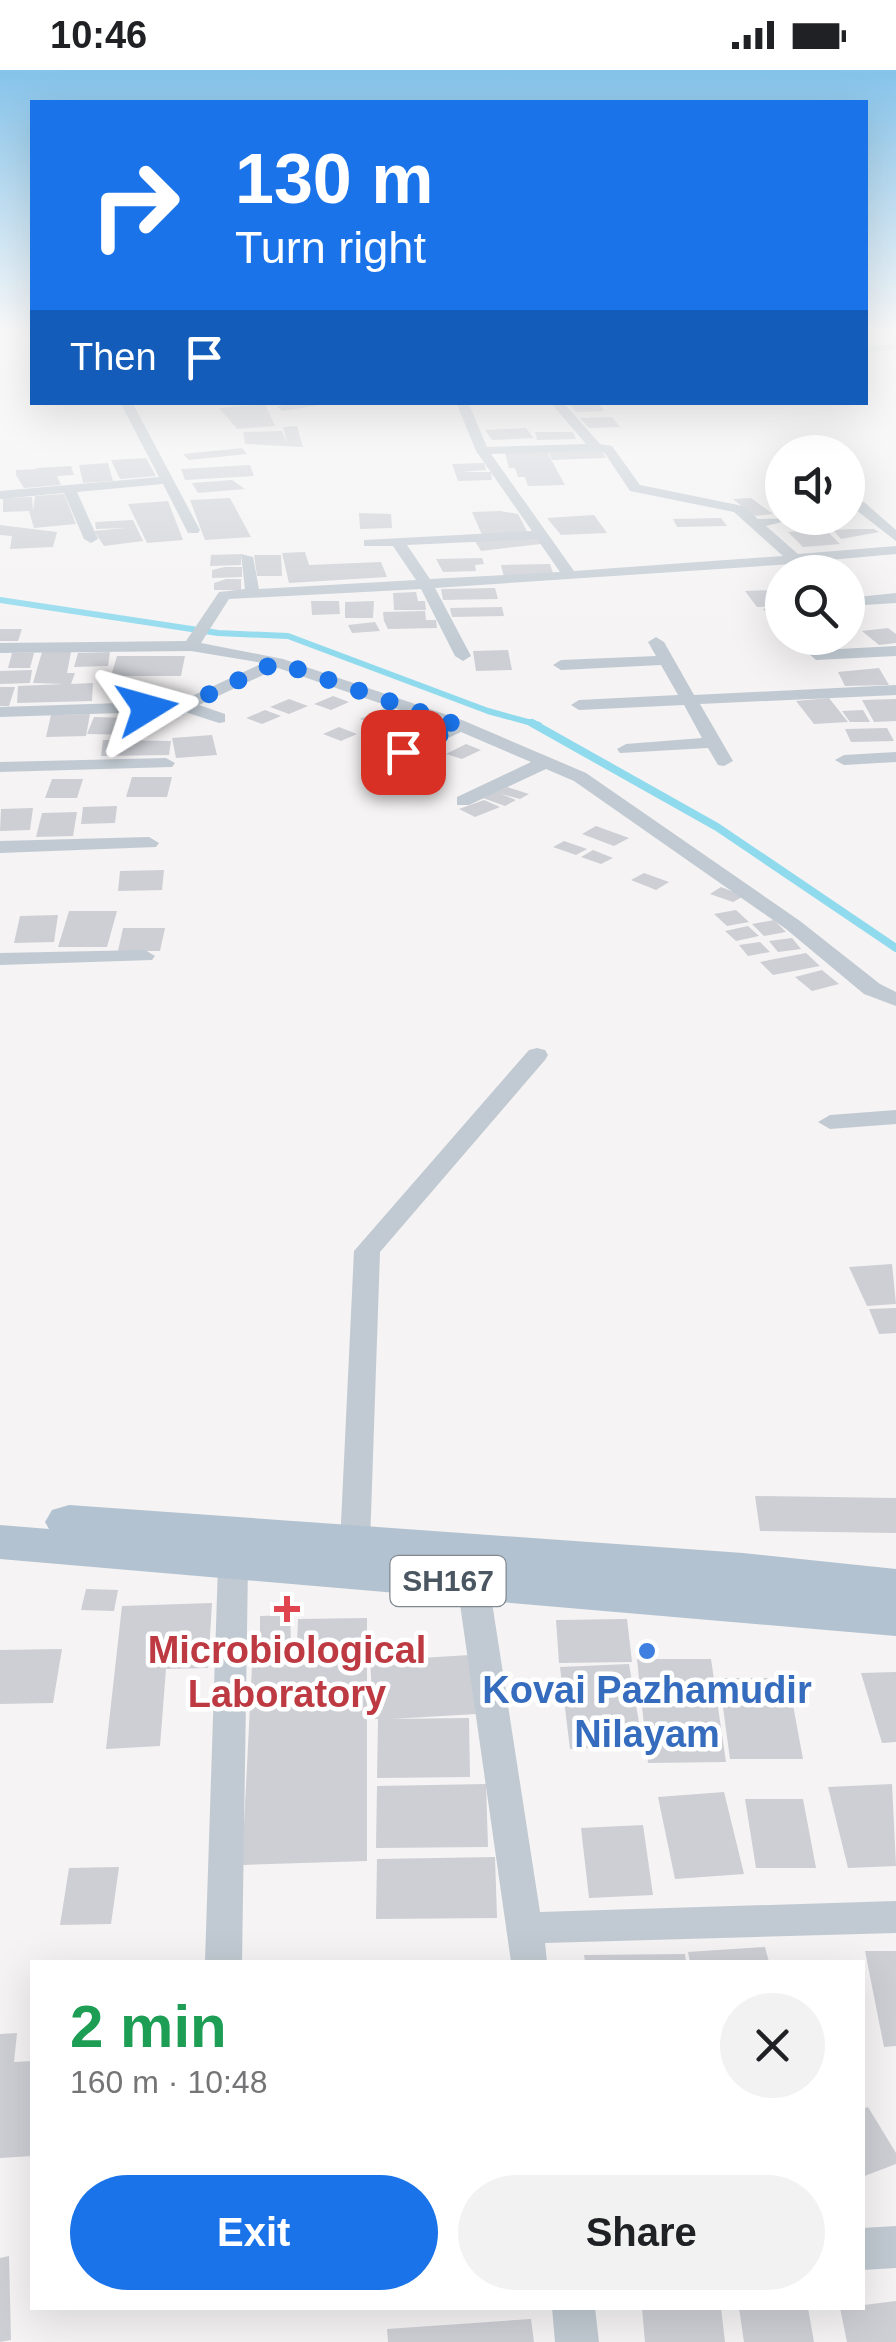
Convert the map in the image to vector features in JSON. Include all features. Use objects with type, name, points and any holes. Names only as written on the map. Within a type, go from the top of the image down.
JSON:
[{"type":"main road","name":"SH167","points":[[0,1517],[896,1587]]},
{"type":"main road","name":"SH167","points":[[0,1542],[233,1565],[896,1617]]},
{"type":"street","points":[[146,440],[194,530]]},
{"type":"street","points":[[478,440],[572,577]]},
{"type":"street","points":[[590,440],[596,447]]},
{"type":"street","points":[[482,451],[608,449],[635,488],[738,509],[791,555]]},
{"type":"street","points":[[0,495],[167,480]]},
{"type":"street","points":[[69,489],[92,539]]},
{"type":"street","points":[[865,508],[896,536]]},
{"type":"street","points":[[756,524],[765,522]]},
{"type":"street","points":[[369,544],[541,535]]},
{"type":"street","points":[[397,542],[426,584],[463,656]]},
{"type":"street","points":[[840,555],[896,550]]},
{"type":"street","points":[[246,557],[253,594]]},
{"type":"street","points":[[191,646],[224,595],[572,577],[765,561]]},
{"type":"street","points":[[865,601],[896,598]]},
{"type":"street","points":[[656,642],[724,761]]},
{"type":"street","points":[[0,648],[191,646],[277,662],[460,726],[580,777],[678,842],[872,989],[896,1000]]},
{"type":"street","points":[[865,652],[896,650]]},
{"type":"street","points":[[561,665],[666,660]]},
{"type":"street","points":[[184,706],[277,662]]},
{"type":"street","points":[[579,705],[896,690]]},
{"type":"street","points":[[0,712],[184,706],[218,718]]},
{"type":"street","points":[[374,766],[460,726]]},
{"type":"street","points":[[626,749],[714,742]]},
{"type":"street","points":[[844,760],[896,757]]},
{"type":"street","points":[[463,801],[546,762]]},
{"type":"street","points":[[0,767],[166,764]]},
{"type":"street","points":[[0,847],[148,843]]},
{"type":"street","points":[[0,959],[145,956]]},
{"type":"street","points":[[355,1544],[367,1252],[537,1055]]},
{"type":"street","points":[[830,1122],[896,1117]]},
{"type":"street","points":[[223,1960],[233,1565]]},
{"type":"street","points":[[473,1583],[527,1945],[896,1917]]},
{"type":"street","points":[[865,2250],[896,2247]]},
{"type":"street","points":[[574,2310],[577,2342]]},
{"type":"building","points":[[244,440],[286,440],[287,443],[286,440],[301,440],[303,447],[245,444]]},
{"type":"building","points":[[242,448],[247,454],[189,460],[183,454]]},
{"type":"building","points":[[602,450],[606,458],[552,460],[548,452]]},
{"type":"building","points":[[547,452],[565,485],[528,486],[525,477],[518,477],[515,468],[509,468],[505,453]]},
{"type":"building","points":[[146,458],[156,476],[120,479],[111,460]]},
{"type":"building","points":[[108,463],[113,481],[83,483],[79,465]]},
{"type":"building","points":[[484,463],[486,470],[461,472],[491,472],[492,480],[458,481],[452,464]]},
{"type":"building","points":[[250,465],[254,476],[185,480],[181,469]]},
{"type":"building","points":[[71,466],[74,475],[57,476],[61,485],[24,488],[16,470]]},
{"type":"building","points":[[232,480],[245,489],[198,493],[192,483]]},
{"type":"building","points":[[64,494],[76,524],[34,528],[29,511],[3,512],[3,498],[32,497],[33,511],[35,496]]},
{"type":"building","points":[[230,498],[251,537],[205,540],[190,500]]},
{"type":"building","points":[[751,498],[765,508],[765,515],[754,516],[733,499]]},
{"type":"building","points":[[168,501],[183,540],[147,543],[128,504]]},
{"type":"building","points":[[472,512],[518,514],[529,535],[483,537]]},
{"type":"building","points":[[359,513],[391,514],[392,528],[360,529]]},
{"type":"building","points":[[594,515],[607,533],[561,535],[547,518]]},
{"type":"building","points":[[721,518],[727,526],[677,527],[673,519]]},
{"type":"building","points":[[133,520],[143,541],[104,546],[94,531],[125,528],[96,529],[95,522]]},
{"type":"building","points":[[0,525],[57,532],[53,547],[10,549],[12,536],[0,535]]},
{"type":"building","points":[[791,535],[831,535],[840,544],[803,547]]},
{"type":"building","points":[[538,538],[541,544],[481,551],[475,541]]},
{"type":"building","points":[[305,552],[309,565],[381,562],[387,577],[289,583],[282,553]]},
{"type":"building","points":[[241,554],[241,565],[210,566],[211,555]]},
{"type":"building","points":[[254,555],[281,555],[282,576],[257,576]]},
{"type":"building","points":[[482,558],[484,564],[475,565],[476,571],[443,572],[436,559]]},
{"type":"building","points":[[550,564],[554,576],[504,577],[501,565]]},
{"type":"building","points":[[242,567],[242,577],[212,578],[212,570]]},
{"type":"building","points":[[241,579],[241,590],[214,590],[214,583]]},
{"type":"building","points":[[495,588],[498,599],[443,600],[441,589]]},
{"type":"building","points":[[765,590],[765,607],[757,607],[745,591]]},
{"type":"building","points":[[416,592],[418,601],[425,601],[426,610],[394,610],[393,593]]},
{"type":"building","points":[[311,601],[339,601],[340,614],[312,615]]},
{"type":"building","points":[[374,601],[373,618],[345,618],[345,602]]},
{"type":"building","points":[[502,607],[504,616],[452,617],[450,608]]},
{"type":"building","points":[[425,611],[426,620],[436,620],[437,628],[388,629],[384,621],[383,612]]},
{"type":"building","points":[[375,622],[380,631],[352,633],[348,625]]},
{"type":"building","points":[[888,628],[896,634],[896,643],[879,645],[865,631]]},
{"type":"building","points":[[0,629],[22,629],[18,641],[0,641]]},
{"type":"building","points":[[508,650],[512,670],[476,671],[473,651]]},
{"type":"building","points":[[42,652],[71,652],[67,673],[75,673],[71,684],[93,683],[92,701],[17,703],[18,686],[64,684],[33,683]]},
{"type":"building","points":[[110,652],[108,666],[74,667],[78,653]]},
{"type":"building","points":[[12,653],[34,653],[30,668],[8,668]]},
{"type":"building","points":[[117,656],[185,656],[181,676],[111,676]]},
{"type":"building","points":[[879,668],[889,685],[845,686],[838,672]]},
{"type":"building","points":[[32,670],[30,683],[0,684],[0,671]]},
{"type":"building","points":[[0,687],[15,687],[9,706],[0,706]]},
{"type":"building","points":[[333,696],[349,702],[331,710],[314,704]]},
{"type":"building","points":[[829,698],[848,722],[814,724],[796,701]]},
{"type":"building","points":[[289,699],[308,706],[289,714],[270,707]]},
{"type":"building","points":[[896,699],[896,721],[874,722],[862,700]]},
{"type":"building","points":[[387,707],[404,713],[376,725],[360,719]]},
{"type":"building","points":[[265,710],[281,716],[262,724],[246,718]]},
{"type":"building","points":[[863,710],[870,722],[850,722],[842,711]]},
{"type":"building","points":[[90,714],[86,736],[46,737],[51,715]]},
{"type":"building","points":[[94,717],[134,718],[128,735],[87,734]]},
{"type":"building","points":[[339,727],[357,734],[341,741],[323,734]]},
{"type":"building","points":[[887,728],[894,741],[851,742],[845,729]]},
{"type":"building","points":[[212,735],[217,755],[176,758],[172,738]]},
{"type":"building","points":[[103,740],[171,741],[169,755],[101,756]]},
{"type":"building","points":[[466,744],[481,750],[462,759],[446,754]]},
{"type":"building","points":[[132,777],[172,777],[167,797],[126,797]]},
{"type":"building","points":[[52,779],[83,779],[77,798],[45,798]]},
{"type":"building","points":[[507,787],[529,794],[520,799],[501,794],[516,800],[505,806],[483,798]]},
{"type":"building","points":[[484,800],[500,807],[475,817],[459,809]]},
{"type":"building","points":[[117,806],[115,823],[81,824],[83,807]]},
{"type":"building","points":[[33,808],[30,830],[0,831],[1,809]]},
{"type":"building","points":[[77,812],[73,836],[36,837],[42,813]]},
{"type":"building","points":[[596,826],[629,838],[614,846],[582,834]]},
{"type":"building","points":[[564,841],[587,849],[576,855],[553,847]]},
{"type":"building","points":[[593,850],[613,858],[601,864],[581,857]]},
{"type":"building","points":[[164,870],[162,890],[118,891],[120,871]]},
{"type":"building","points":[[644,873],[669,882],[656,890],[631,880]]},
{"type":"building","points":[[721,887],[744,896],[733,902],[710,894]]},
{"type":"building","points":[[736,910],[749,922],[727,926],[714,914]]},
{"type":"building","points":[[69,911],[117,911],[107,947],[58,947]]},
{"type":"building","points":[[58,915],[54,942],[14,943],[20,916]]},
{"type":"building","points":[[774,920],[786,932],[764,936],[752,924]]},
{"type":"building","points":[[748,926],[759,936],[736,941],[725,931]]},
{"type":"building","points":[[123,928],[165,928],[160,951],[118,951]]},
{"type":"building","points":[[792,938],[801,949],[778,952],[769,941]]},
{"type":"building","points":[[760,942],[770,952],[748,956],[739,945]]},
{"type":"building","points":[[806,953],[820,966],[773,975],[760,962]]},
{"type":"building","points":[[822,970],[839,984],[812,991],[795,977]]},
{"type":"building","points":[[892,1264],[896,1304],[867,1306],[849,1267]]},
{"type":"building","points":[[896,1308],[896,1333],[879,1334],[869,1309]]},
{"type":"building","points":[[755,1496],[896,1498],[896,1533],[760,1531]]},
{"type":"building","points":[[86,1589],[118,1590],[114,1611],[81,1610]]},
{"type":"building","points":[[212,1603],[208,1668],[166,1669],[160,1746],[106,1749],[122,1606]]},
{"type":"building","points":[[290,1615],[291,1643],[260,1644],[260,1616]]},
{"type":"building","points":[[367,1618],[367,1861],[242,1865],[253,1646],[297,1645],[298,1619]]},
{"type":"building","points":[[627,1619],[632,1662],[559,1663],[556,1620]]},
{"type":"building","points":[[62,1649],[53,1703],[0,1704],[0,1650]]},
{"type":"building","points":[[419,1653],[420,1658],[470,1655],[476,1714],[391,1719],[469,1718],[470,1777],[377,1778],[378,1719],[373,1719],[370,1655]]},
{"type":"building","points":[[637,1659],[711,1659],[726,1762],[648,1763]]},
{"type":"building","points":[[629,1664],[643,1746],[570,1749],[560,1667]]},
{"type":"building","points":[[896,1672],[896,1742],[882,1743],[861,1673]]},
{"type":"building","points":[[719,1678],[788,1678],[803,1759],[730,1759]]},
{"type":"building","points":[[486,1784],[488,1847],[376,1848],[377,1786]]},
{"type":"building","points":[[892,1784],[896,1866],[848,1868],[828,1787]]},
{"type":"building","points":[[724,1792],[744,1874],[675,1879],[658,1797]]},
{"type":"building","points":[[745,1799],[803,1799],[816,1868],[756,1868]]},
{"type":"building","points":[[643,1825],[653,1895],[589,1898],[581,1828]]},
{"type":"building","points":[[495,1857],[497,1918],[376,1919],[377,1859]]},
{"type":"building","points":[[119,1867],[111,1924],[60,1925],[69,1868]]},
{"type":"building","points":[[765,1947],[768,1960],[690,1960],[688,1952]]},
{"type":"building","points":[[865,1951],[896,1951],[896,2046],[884,2047]]},
{"type":"building","points":[[685,1954],[686,1960],[585,1960],[584,1955]]},
{"type":"building","points":[[17,2033],[14,2062],[30,2061],[30,2156],[0,2158],[0,2034]]},
{"type":"building","points":[[868,2107],[896,2153],[896,2164],[865,2176]]},
{"type":"building","points":[[9,2256],[11,2340],[0,2342],[0,2258]]},
{"type":"building","points":[[896,2301],[896,2342],[847,2342],[840,2310],[865,2310],[865,2305]]},
{"type":"building","points":[[642,2310],[721,2310],[725,2342],[645,2342]]},
{"type":"building","points":[[739,2310],[808,2310],[814,2342],[744,2342]]},
{"type":"building","points":[[531,2319],[534,2342],[388,2342],[387,2329]]},
{"type":"waterway","points":[[0,600],[218,633],[288,636],[488,711],[532,723]]},
{"type":"waterway","points":[[532,723],[539,725]]},
{"type":"waterway","points":[[532,723],[717,827],[896,948]]},
{"type":"place","name":"Microbiological Laboratory","points":[[287,1609]]},
{"type":"place","name":"Kovai Pazhamudir Nilayam","points":[[647,1651]]},
{"type":"route","points":[[147,708],[184,706],[277,662],[460,726],[403,752]]}]
